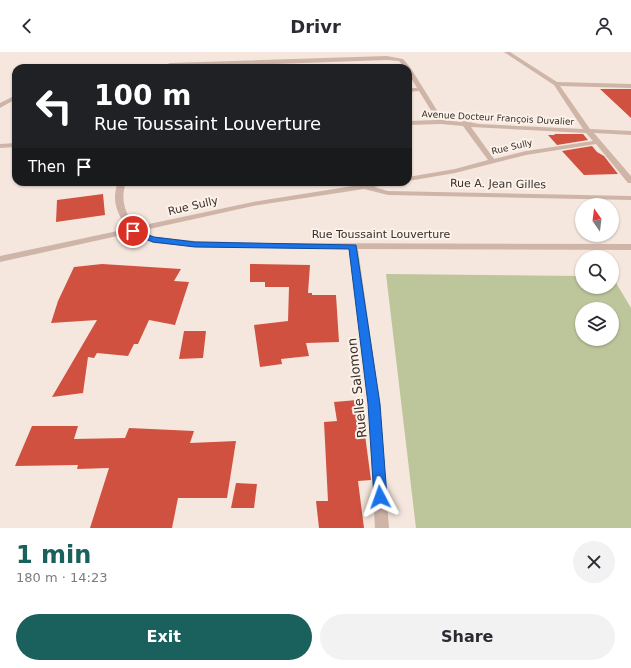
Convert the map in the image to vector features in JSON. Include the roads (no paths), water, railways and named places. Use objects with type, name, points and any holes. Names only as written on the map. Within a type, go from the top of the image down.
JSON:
[{"type":"street","points":[[507,52],[556,84],[588,131],[631,181]]},
{"type":"street","points":[[201,64],[387,58],[401,60],[404,64]]},
{"type":"street","points":[[412,74],[441,122]]},
{"type":"street","points":[[556,84],[631,86]]},
{"type":"street","points":[[412,90],[421,89]]},
{"type":"street","points":[[0,106],[12,99]]},
{"type":"street","name":"Avenue Docteur François Duvalier","points":[[412,123],[464,123],[479,126],[631,133]]},
{"type":"street","points":[[464,123],[477,139],[492,162]]},
{"type":"street","name":"Rue Sully","points":[[412,178],[492,162],[526,153],[598,142]]},
{"type":"street","points":[[0,146],[12,145]]},
{"type":"street","points":[[121,186],[119,191],[121,212],[133,231]]},
{"type":"street","name":"Rue Sully","points":[[0,259],[253,204],[371,186]]},
{"type":"street","name":"Rue A. Jean Gilles","points":[[365,187],[388,193],[631,198]]},
{"type":"street","name":"Rue Toussaint Louverture","points":[[133,231],[153,240],[195,244],[631,247]]},
{"type":"street","name":"Ruelle Salomon","points":[[353,246],[374,404],[382,528]]}]
